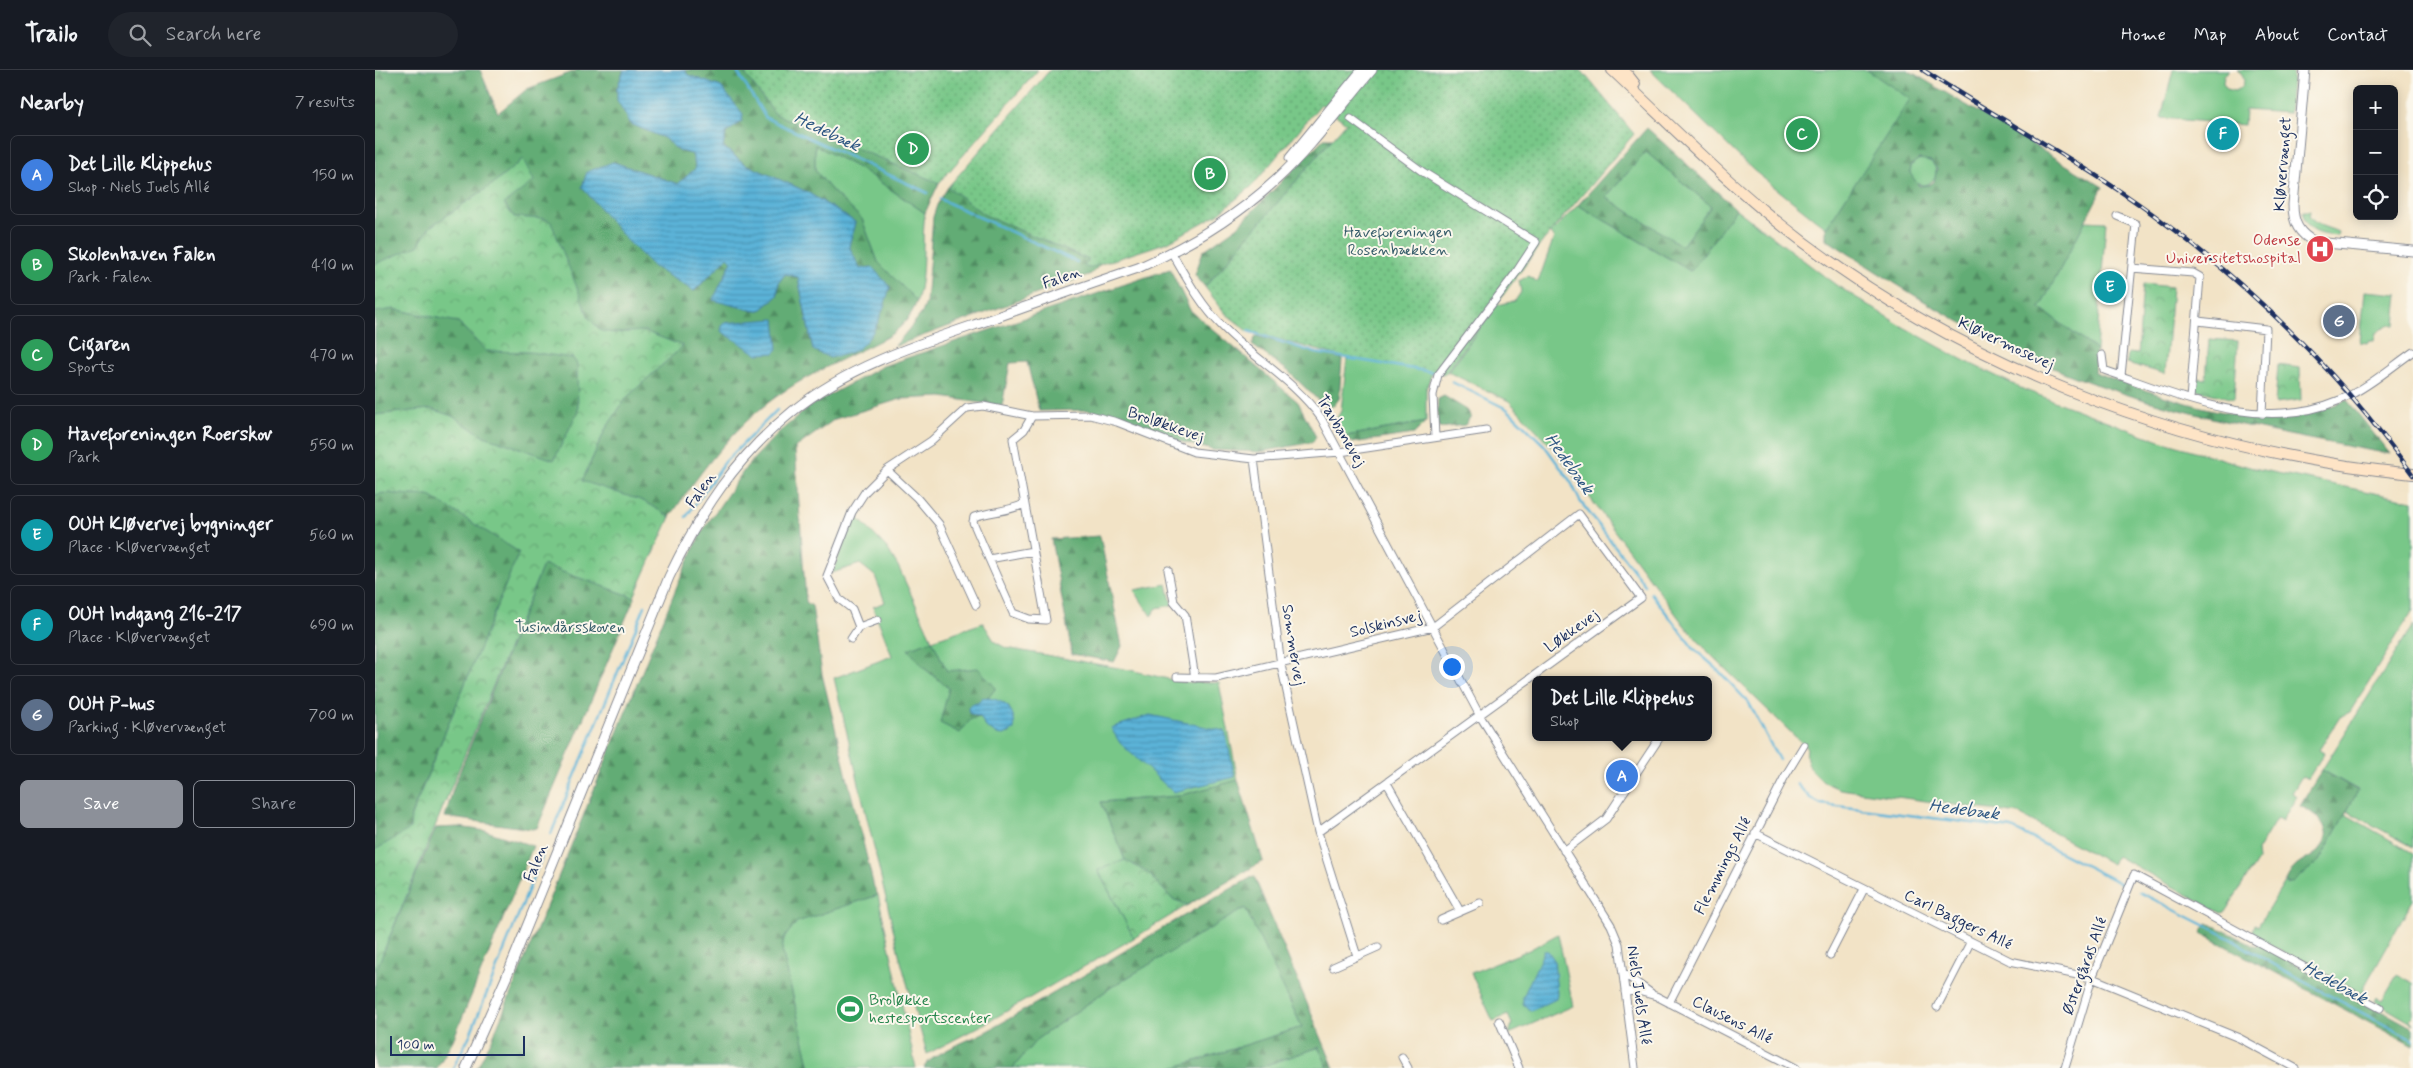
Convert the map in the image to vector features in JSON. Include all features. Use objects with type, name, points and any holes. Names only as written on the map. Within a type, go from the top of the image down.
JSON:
[{"type":"main road","name":"Kløvermosevej","points":[[1612,70],[1689,145],[1765,212],[1817,251],[1897,304],[1955,337],[2011,365],[2103,404],[2206,437],[2265,452],[2328,464],[2413,474]]},
{"type":"main road","name":"Kløvermosevej","points":[[1624,70],[1652,107]]},
{"type":"street","name":"Falen","points":[[1246,203],[1297,150],[1361,70]]},
{"type":"street","name":"Falen","points":[[465,1068],[506,978],[669,577],[691,531],[711,500],[763,437],[793,410],[829,386],[865,366],[924,342],[1138,268],[1172,253],[1211,231],[1276,180],[1289,167],[1372,70]]},
{"type":"street","name":"Kløvervænget","points":[[2305,70],[2293,205],[2297,227],[2315,242],[2413,251]]},
{"type":"street","points":[[1351,119],[1423,172],[1536,242],[1515,274],[1438,375],[1433,395],[1435,438]]},
{"type":"street","points":[[2117,216],[2136,224],[2121,376]]},
{"type":"street","name":"Travbanevej","points":[[1172,253],[1195,294],[1222,327],[1309,402],[1340,452],[1433,627]]},
{"type":"street","points":[[2132,268],[2199,275],[2190,399]]},
{"type":"street","points":[[2197,321],[2266,329],[2262,414]]},
{"type":"street","points":[[2102,355],[2103,369],[2190,399],[2241,412],[2284,415],[2304,412],[2339,400],[2413,352]]},
{"type":"street","name":"Broløkkevej","points":[[859,627],[852,609],[839,599],[827,576],[852,512],[865,492],[887,470],[931,441],[967,408],[983,406],[1032,416],[1090,415],[1117,422],[1194,452],[1254,459],[1340,452],[1486,430]]},
{"type":"street","points":[[1024,504],[1013,510],[975,516],[973,522],[1013,613],[1029,619],[1046,620],[1013,438],[1024,430],[1032,416]]},
{"type":"street","name":"Sommervej","points":[[1254,459],[1281,664],[1318,832]]},
{"type":"street","points":[[887,470],[917,498],[939,524],[976,605]]},
{"type":"street","name":"Solskinsvej","points":[[1177,677],[1216,678],[1433,627],[1579,514]]},
{"type":"street","name":"Løkkevej","points":[[1535,676],[1641,598],[1579,514]]},
{"type":"street","points":[[989,559],[1033,551]]},
{"type":"street","points":[[1168,570],[1174,602],[1185,615],[1195,678]]},
{"type":"street","points":[[851,639],[859,627],[878,620]]},
{"type":"street","name":"Niels Juels Allé","points":[[1433,627],[1480,716],[1617,937],[1635,1068]]},
{"type":"street","name":"Løkkevej","points":[[1318,832],[1532,678]]},
{"type":"street","points":[[1564,851],[1587,836],[1606,820],[1657,741]]},
{"type":"street","name":"Flemmings Allé","points":[[1669,1003],[1792,762],[1797,759],[1804,745]]},
{"type":"street","points":[[1387,783],[1460,911]]},
{"type":"street","points":[[1318,832],[1357,956]]},
{"type":"street","name":"Carl Baggers Allé","points":[[1755,833],[1970,943],[2010,961],[2092,978],[2239,1038],[2293,1068]]},
{"type":"street","name":"Østergårds Allé","points":[[2065,1068],[2092,978],[2134,875],[2380,1008]]},
{"type":"street","points":[[1830,955],[1864,889]]},
{"type":"street","points":[[1441,920],[1480,903]]},
{"type":"street","points":[[1937,1007],[1970,943]]},
{"type":"street","points":[[1333,967],[1378,948]]},
{"type":"street","name":"Clausens Allé","points":[[1623,973],[1656,996],[1796,1068]]},
{"type":"street","name":"Clausens Allé","points":[[1625,992],[1638,991],[1656,996]]},
{"type":"street","points":[[1499,1021],[1519,1068]]},
{"type":"street","points":[[1403,1057],[1408,1068]]},
{"type":"green space","points":[[375,70],[480,70],[498,113],[527,89],[578,70],[624,70],[617,88],[631,124],[664,138],[679,151],[692,154],[696,168],[678,184],[613,162],[582,187],[626,239],[654,267],[695,291],[728,256],[732,261],[714,300],[755,311],[762,309],[777,296],[779,281],[785,274],[798,277],[813,350],[872,267],[860,269],[849,246],[855,222],[807,192],[745,164],[723,146],[726,133],[742,121],[721,87],[688,75],[685,70],[742,70],[775,114],[939,183],[925,213],[864,171],[815,145],[815,170],[832,191],[862,219],[878,262],[917,301],[915,307],[902,326],[892,334],[823,369],[786,390],[768,403],[736,432],[708,464],[670,517],[643,501],[582,482],[605,430],[626,398],[683,346],[644,331],[614,333],[601,331],[589,318],[545,219],[514,217],[504,204],[523,159],[496,182],[430,227],[418,246],[375,264]]},
{"type":"green space","points":[[742,70],[1038,70],[939,183],[775,114]]},
{"type":"green space","name":"Haveforeningen Rosenbækken","points":[[1050,70],[1581,70],[1634,134],[1543,241],[1445,374],[1347,358],[1248,331],[1225,313],[1205,287],[1346,123],[1321,104],[1252,186],[1218,214],[1168,242],[1089,268],[1084,266],[1089,260],[985,215],[948,187]]},
{"type":"green space","points":[[1650,70],[1868,70],[1911,99],[1826,228],[1753,170]]},
{"type":"green space","points":[[1867,70],[1908,70],[2103,187],[2040,308],[2096,350],[2094,372],[2189,404],[2263,418],[2301,415],[2347,400],[2390,454],[2277,433],[2202,416],[2092,383],[2022,354],[1988,337],[1922,300],[1826,239],[1826,228],[1910,99]],"holes":[[[1919,159],[1931,161],[1937,169],[1934,182],[1929,185],[1919,186],[1910,173],[1911,165]]]},
{"type":"green space","points":[[2173,70],[2230,70],[2224,75],[2223,83],[2227,89],[2235,91],[2241,87],[2244,81],[2244,78],[2237,70],[2293,70],[2289,113],[2245,110],[2244,125],[2161,118]]},
{"type":"green space","points":[[1647,128],[1736,209],[1691,271],[1578,205]],"holes":[[[1646,152],[1711,206],[1682,246],[1606,197]]]},
{"type":"green space","points":[[1324,138],[1333,138],[1205,287],[1195,275],[1203,251],[1237,227]]},
{"type":"green space","points":[[815,145],[864,171],[925,213],[921,280],[917,301],[878,262],[862,219],[832,191],[815,170]]},
{"type":"green space","points":[[1646,152],[1711,206],[1682,246],[1606,197]]},
{"type":"green space","points":[[523,159],[534,181],[504,204],[514,217],[545,219],[551,222],[589,318],[601,331],[614,333],[644,331],[683,346],[626,398],[605,430],[582,481],[643,501],[670,517],[634,597],[543,565],[375,972],[375,850],[410,829],[411,816],[519,552],[430,496],[383,493],[375,495],[375,415],[431,409],[452,416],[484,436],[554,460],[578,411],[577,364],[573,358],[530,352],[486,351],[458,322],[394,309],[375,312],[375,264],[418,246],[430,227],[496,182]]},
{"type":"green space","points":[[1923,159],[1932,163],[1936,172],[1932,181],[1923,185],[1914,181],[1910,172],[1914,163]]},
{"type":"green space","points":[[948,187],[985,215],[1100,265],[1091,274],[895,346],[922,313],[926,303],[933,217],[937,205]]},
{"type":"green space","points":[[1578,205],[1690,271],[1736,209],[1836,285],[1900,325],[1961,359],[2025,390],[2157,440],[2253,468],[2413,501],[2413,610],[2350,712],[2340,717],[2319,750],[2324,753],[2308,779],[2302,776],[2292,793],[2297,796],[2282,821],[2277,818],[2257,851],[2258,860],[2225,912],[2221,913],[2117,856],[2112,864],[2019,814],[1840,789],[1827,783],[1815,774],[1808,762],[1807,748],[1711,655],[1684,625],[1554,449],[1509,401],[1448,372],[1497,305],[1515,301],[1521,292],[1519,281],[1528,276],[1538,282],[1554,237],[1550,234]]},
{"type":"green space","points":[[2303,211],[2310,211],[2309,216],[2312,219],[2318,224],[2338,232],[2337,236],[2314,231],[2306,223]]},
{"type":"green space","points":[[2085,221],[2106,222],[2096,350],[2040,308]]},
{"type":"green space","points":[[1170,269],[1190,310],[1298,402],[1316,437],[1313,442],[1260,452],[1213,450],[1174,440],[1117,416],[1089,410],[1039,411],[1027,362],[1010,363],[1002,406],[942,397],[901,399],[835,419],[795,448],[806,602],[812,606],[822,674],[874,887],[878,895],[797,922],[784,938],[782,950],[810,1068],[477,1068],[493,1037],[679,581],[701,533],[747,466],[778,433],[813,404],[883,366]]},
{"type":"green space","points":[[2143,284],[2172,287],[2165,374],[2127,363],[2128,353],[2138,354]]},
{"type":"green space","points":[[2365,291],[2398,294],[2395,325],[2387,325],[2376,333],[2374,341],[2368,341],[2367,343],[2360,342]]},
{"type":"green space","points":[[393,309],[458,322],[486,351],[530,352],[573,358],[577,364],[578,411],[554,460],[484,436],[452,416],[431,409],[375,415],[375,312]]},
{"type":"green space","points":[[1256,336],[1342,359],[1339,399],[1333,406],[1324,406],[1288,371],[1252,345]]},
{"type":"green space","points":[[2209,339],[2238,341],[2234,399],[2196,390],[2198,378],[2206,379]]},
{"type":"green space","points":[[1347,358],[1432,372],[1426,390],[1426,422],[1346,436],[1338,429],[1337,418],[1341,411]]},
{"type":"green space","points":[[2278,365],[2300,368],[2301,400],[2275,403]]},
{"type":"green space","points":[[1444,396],[1467,410],[1471,416],[1465,425],[1440,428],[1437,420],[1438,399]]},
{"type":"green space","points":[[1426,422],[1414,434],[1352,443],[1346,436]]},
{"type":"green space","name":"Tusindårsskoven","points":[[383,493],[430,496],[519,552],[411,815],[410,830],[375,850],[375,495]]},
{"type":"green space","points":[[855,515],[887,548],[898,566],[932,640],[983,623],[995,642],[1006,648],[1130,670],[1181,682],[1219,683],[1238,780],[1178,796],[1101,802],[1125,860],[1098,871],[1134,938],[986,1023],[927,1054],[900,958],[834,678],[892,656],[873,607],[885,602],[875,576],[860,564],[832,573]],"holes":[[[932,640],[947,671],[995,688],[988,698],[1009,707],[1010,733],[996,734],[986,727],[980,717],[971,719],[949,688],[924,668]]]},
{"type":"green space","points":[[1100,536],[1122,646],[1114,662],[1072,654],[1051,539]]},
{"type":"green space","name":"Tusindårsskoven","points":[[543,565],[634,597],[634,599],[537,828],[532,829],[445,817],[454,786]]},
{"type":"green space","points":[[1167,584],[1172,605],[1157,608],[1151,616],[1134,590]]},
{"type":"green space","points":[[2413,625],[2413,847],[2347,811],[2358,790],[2322,770]]},
{"type":"green space","points":[[932,640],[947,671],[978,668],[996,688],[988,698],[983,698],[978,704],[971,704],[974,716],[980,717],[971,719],[960,733],[940,723],[949,688],[924,668],[908,649]]},
{"type":"green space","points":[[2322,770],[2358,791],[2319,861],[2292,883],[2285,882],[2298,864],[2316,853],[2323,846],[2326,838],[2324,825],[2314,814],[2300,806]]},
{"type":"green space","points":[[1238,780],[1263,861],[1188,905],[1172,899],[1148,873],[1125,860],[1101,802],[1178,796]]},
{"type":"green space","points":[[2345,814],[2413,853],[2413,900],[2363,989],[2368,992],[2359,992],[2256,937],[2253,931],[2255,924],[2258,926],[2285,882],[2288,884],[2319,861]]},
{"type":"green space","points":[[459,827],[486,831],[533,846],[453,1040],[437,1068],[375,1068],[375,972],[436,828]]},
{"type":"green space","points":[[1125,860],[1148,873],[1172,899],[1188,905],[1134,938],[1098,870]]},
{"type":"green space","points":[[1254,876],[1334,1068],[1328,1068],[1319,1047],[1257,1068],[1173,1068],[1302,1027],[1245,908],[1113,986],[1037,1039],[1013,1068],[924,1068],[934,1057],[989,1030]]},
{"type":"green space","name":"Broløkke hestesportscenter","points":[[878,895],[916,1068],[810,1068],[782,950],[784,938],[796,922]]},
{"type":"green space","points":[[1245,907],[1302,1027],[1173,1068],[1013,1068],[1037,1039],[1113,986]]},
{"type":"green space","points":[[2207,924],[2217,927],[2256,947],[2259,944],[2413,1028],[2413,1046],[2201,933]]},
{"type":"green space","points":[[1558,934],[1573,1006],[1509,1034],[1512,1024],[1508,1015],[1493,1021],[1471,973],[1529,950]]},
{"type":"green space","points":[[2397,975],[2413,983],[2413,1014],[2410,1019],[2413,1024],[2374,1001],[2376,997],[2382,1000]]},
{"type":"green space","points":[[1320,1047],[1328,1068],[1257,1068]]},
{"type":"water","points":[[624,70],[685,70],[688,75],[721,87],[743,114],[742,121],[726,133],[723,147],[745,164],[807,192],[855,222],[849,246],[860,269],[872,267],[890,287],[878,321],[864,344],[851,352],[830,358],[813,350],[798,277],[785,274],[779,282],[777,296],[762,309],[755,311],[713,300],[732,261],[728,257],[694,291],[654,267],[626,239],[582,187],[587,172],[613,162],[678,184],[696,168],[692,154],[679,151],[664,138],[631,124],[617,100],[617,88]]},
{"type":"water","points":[[775,319],[778,349],[774,353],[757,354],[721,331],[723,323]]},
{"type":"water","points":[[983,698],[997,700],[1007,706],[1013,716],[1014,730],[1004,735],[996,734],[986,727],[980,717],[969,713],[968,708],[971,704],[978,703]]},
{"type":"water","points":[[1150,715],[1225,731],[1235,777],[1173,792],[1120,743],[1111,728]]},
{"type":"water","points":[[1544,951],[1548,951],[1554,960],[1556,999],[1531,1011],[1523,1004],[1523,997]]},
{"type":"waterway","name":"Hedebæk","points":[[736,70],[766,118],[928,193]]},
{"type":"waterway","name":"Hedebæk","points":[[940,199],[1077,262]]},
{"type":"waterway","name":"Hedebæk","points":[[1248,331],[1316,353],[1432,372]]},
{"type":"waterway","name":"Hedebæk","points":[[1452,382],[1507,409],[1544,445],[1571,482],[1580,501],[1645,585]]},
{"type":"waterway","points":[[686,517],[725,462],[777,410]]},
{"type":"waterway","name":"Hedebæk","points":[[1651,593],[1693,648],[1716,668],[1749,703],[1779,760]]},
{"type":"waterway","points":[[551,834],[645,606]]},
{"type":"waterway","name":"Hedebæk","points":[[1797,784],[1810,798],[1821,804],[2012,828],[2124,885]]},
{"type":"waterway","points":[[453,1068],[470,1035],[542,856]]},
{"type":"waterway","name":"Hedebæk","points":[[2139,892],[2224,935],[2297,978],[2413,1040]]},
{"type":"railway","points":[[1923,70],[2126,195],[2227,272],[2326,368],[2356,402],[2413,475]]},
{"type":"place","name":"Cigaren","points":[[1802,134]]},
{"type":"place","name":"OUH Indgang 216-217","points":[[2223,134]]},
{"type":"place","name":"Haveforeningen Roerskov","points":[[913,149]]},
{"type":"place","name":"Skolenhaven Falen","points":[[1210,174]]},
{"type":"place","name":"Odense Universitetshospital","points":[[2320,249]]},
{"type":"place","name":"OUH Kløvervej bygninger","points":[[2110,287]]},
{"type":"place","name":"OUH P-hus","points":[[2339,321]]},
{"type":"place","name":"Det Lille Klippehus","points":[[1622,776]]},
{"type":"place","name":"Broløkke hestesportscenter","points":[[850,1009]]}]
